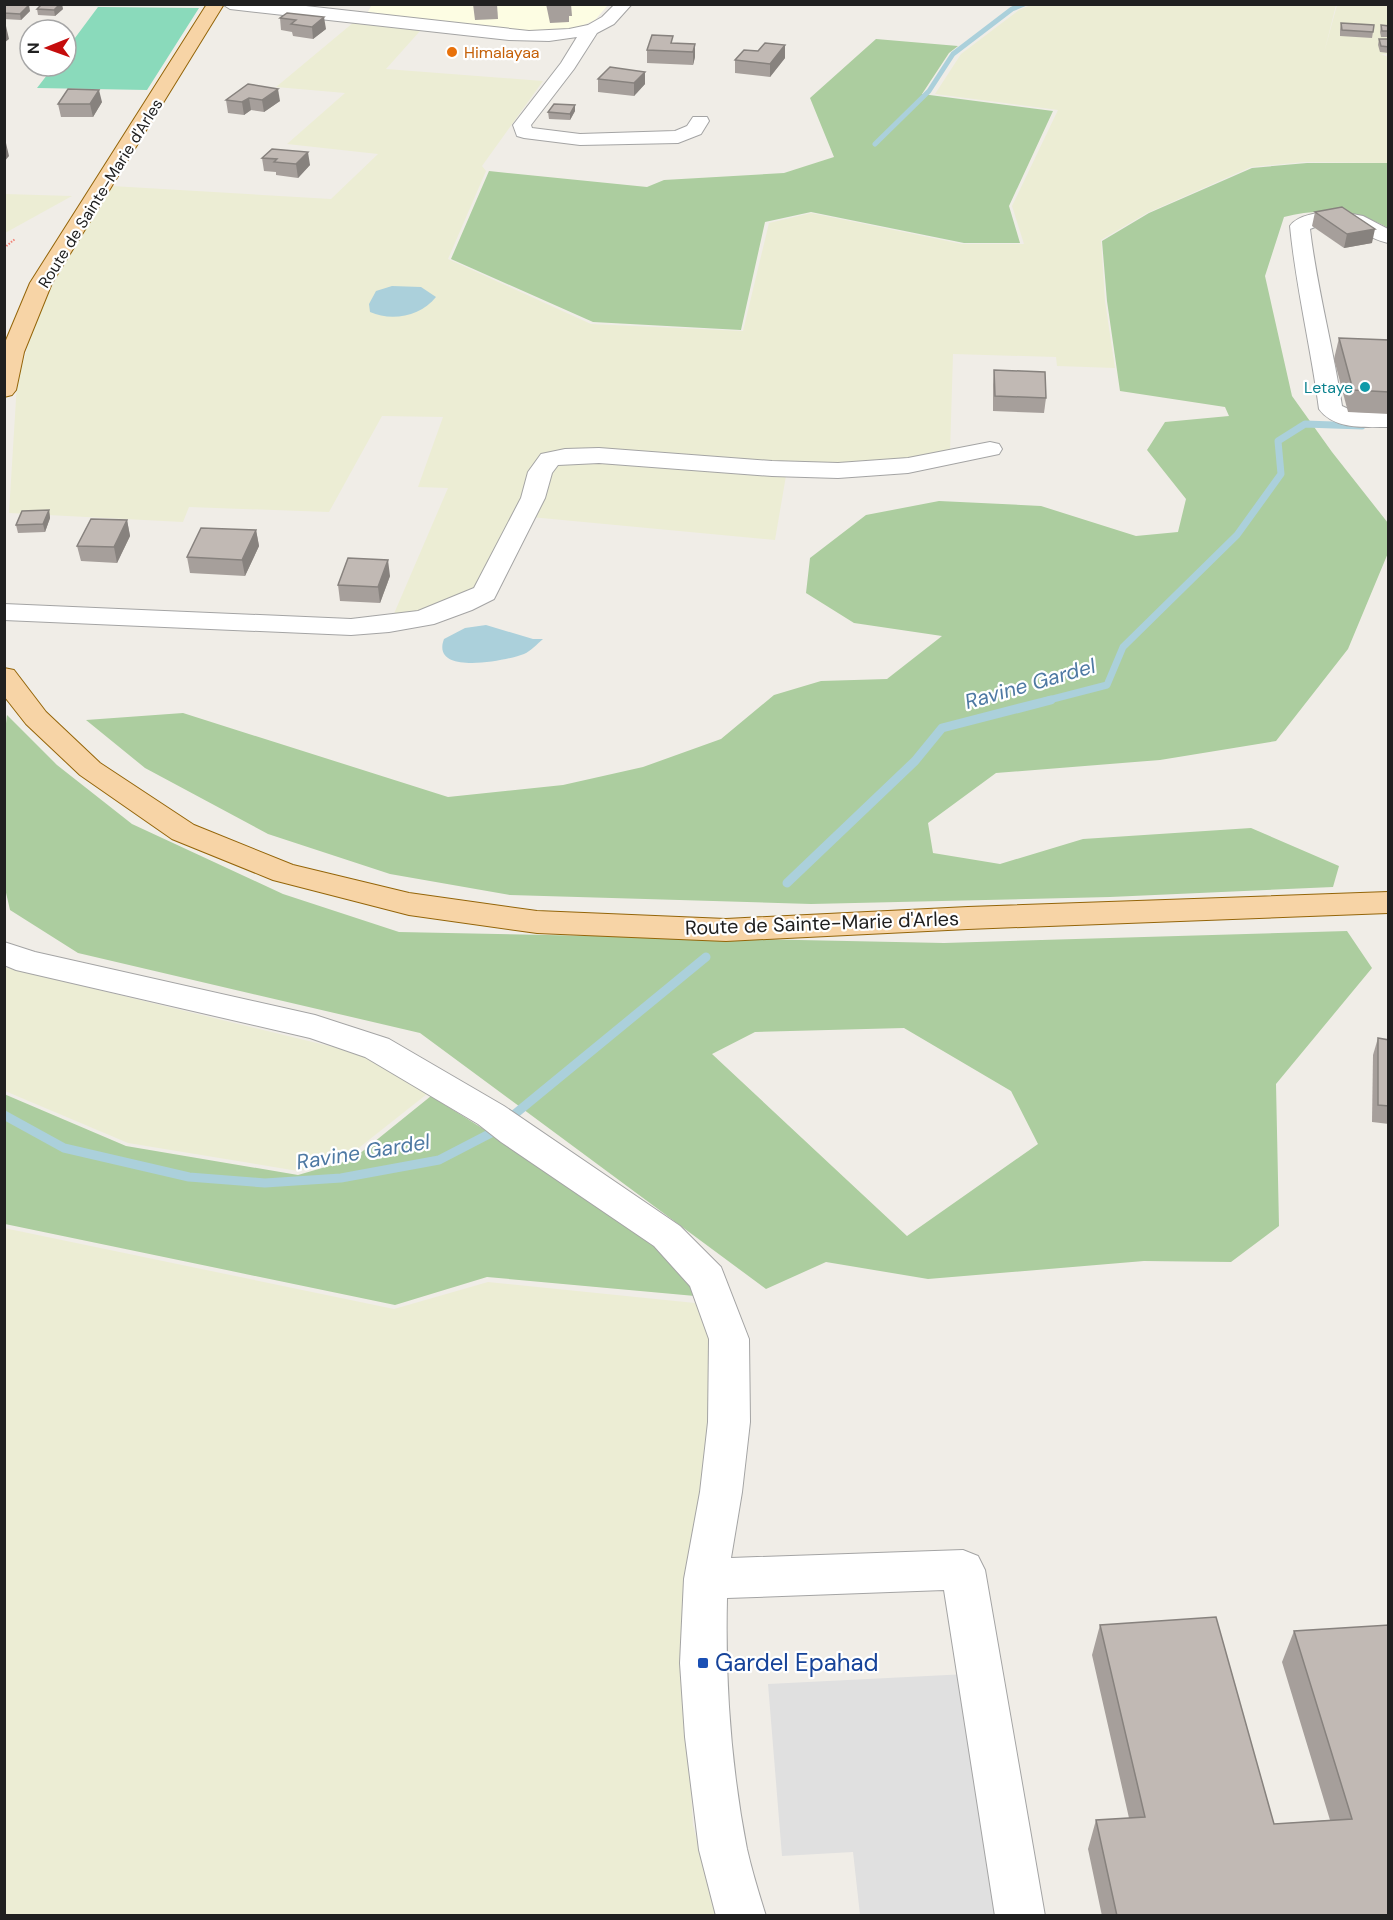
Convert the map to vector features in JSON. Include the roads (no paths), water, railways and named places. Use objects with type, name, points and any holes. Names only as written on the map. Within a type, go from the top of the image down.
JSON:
[{"type":"main road","name":"Route de Sainte-Marie d'Arles","points":[[4,390],[13,352],[41,283],[216,4]]},
{"type":"main road","name":"Route de Sainte-Marie d'Arles","points":[[4,676],[36,718],[90,770],[183,832],[284,873],[409,904],[537,922],[726,930],[968,918],[1389,903]]},
{"type":"street","points":[[230,4],[306,10],[506,34],[558,35],[590,30],[612,19],[624,4]]},
{"type":"street","points":[[590,30],[568,65],[522,126],[525,132],[562,138],[678,137],[694,130],[700,121]]},
{"type":"street","points":[[1389,237],[1359,220],[1339,217],[1314,219],[1300,226],[1305,276],[1333,348],[1331,409],[1350,419],[1389,420]]},
{"type":"street","points":[[4,612],[351,627],[388,624],[424,618],[485,594],[533,498],[540,472],[549,459],[563,456],[813,470],[859,470],[952,458],[990,449]]},
{"type":"street","points":[[4,953],[28,962],[326,1031],[377,1048],[502,1124],[667,1236],[707,1278],[729,1339],[729,1410],[721,1492],[706,1579],[703,1663],[708,1737],[723,1850],[741,1916]]},
{"type":"street","points":[[706,1579],[963,1570],[1020,1916]]},
{"type":"water","points":[[392,286],[421,287],[436,297],[422,309],[406,315],[387,317],[370,312],[369,304],[376,291]]},
{"type":"water","points":[[486,625],[533,639],[543,639],[524,654],[502,660],[472,663],[458,662],[448,658],[443,651],[444,639],[465,628]]},
{"type":"waterway","points":[[875,144],[929,91],[953,54],[1012,9],[1024,4]]},
{"type":"waterway","name":"Ravine Gardel","points":[[1045,701],[1107,685],[1123,647],[1237,535],[1281,474],[1278,441],[1305,424],[1362,426]]},
{"type":"waterway","name":"Ravine Gardel","points":[[787,883],[915,761],[942,728],[1051,700]]},
{"type":"waterway","name":"Ravine Gardel","points":[[4,1115],[64,1148],[189,1177],[265,1183],[341,1178],[439,1160],[493,1132],[706,957]]},
{"type":"place","name":"Himalayaa","points":[[452,52]]},
{"type":"place","name":"Letaye","points":[[1365,387]]},
{"type":"place","name":"Gardel Epahad","points":[[703,1663]]}]
